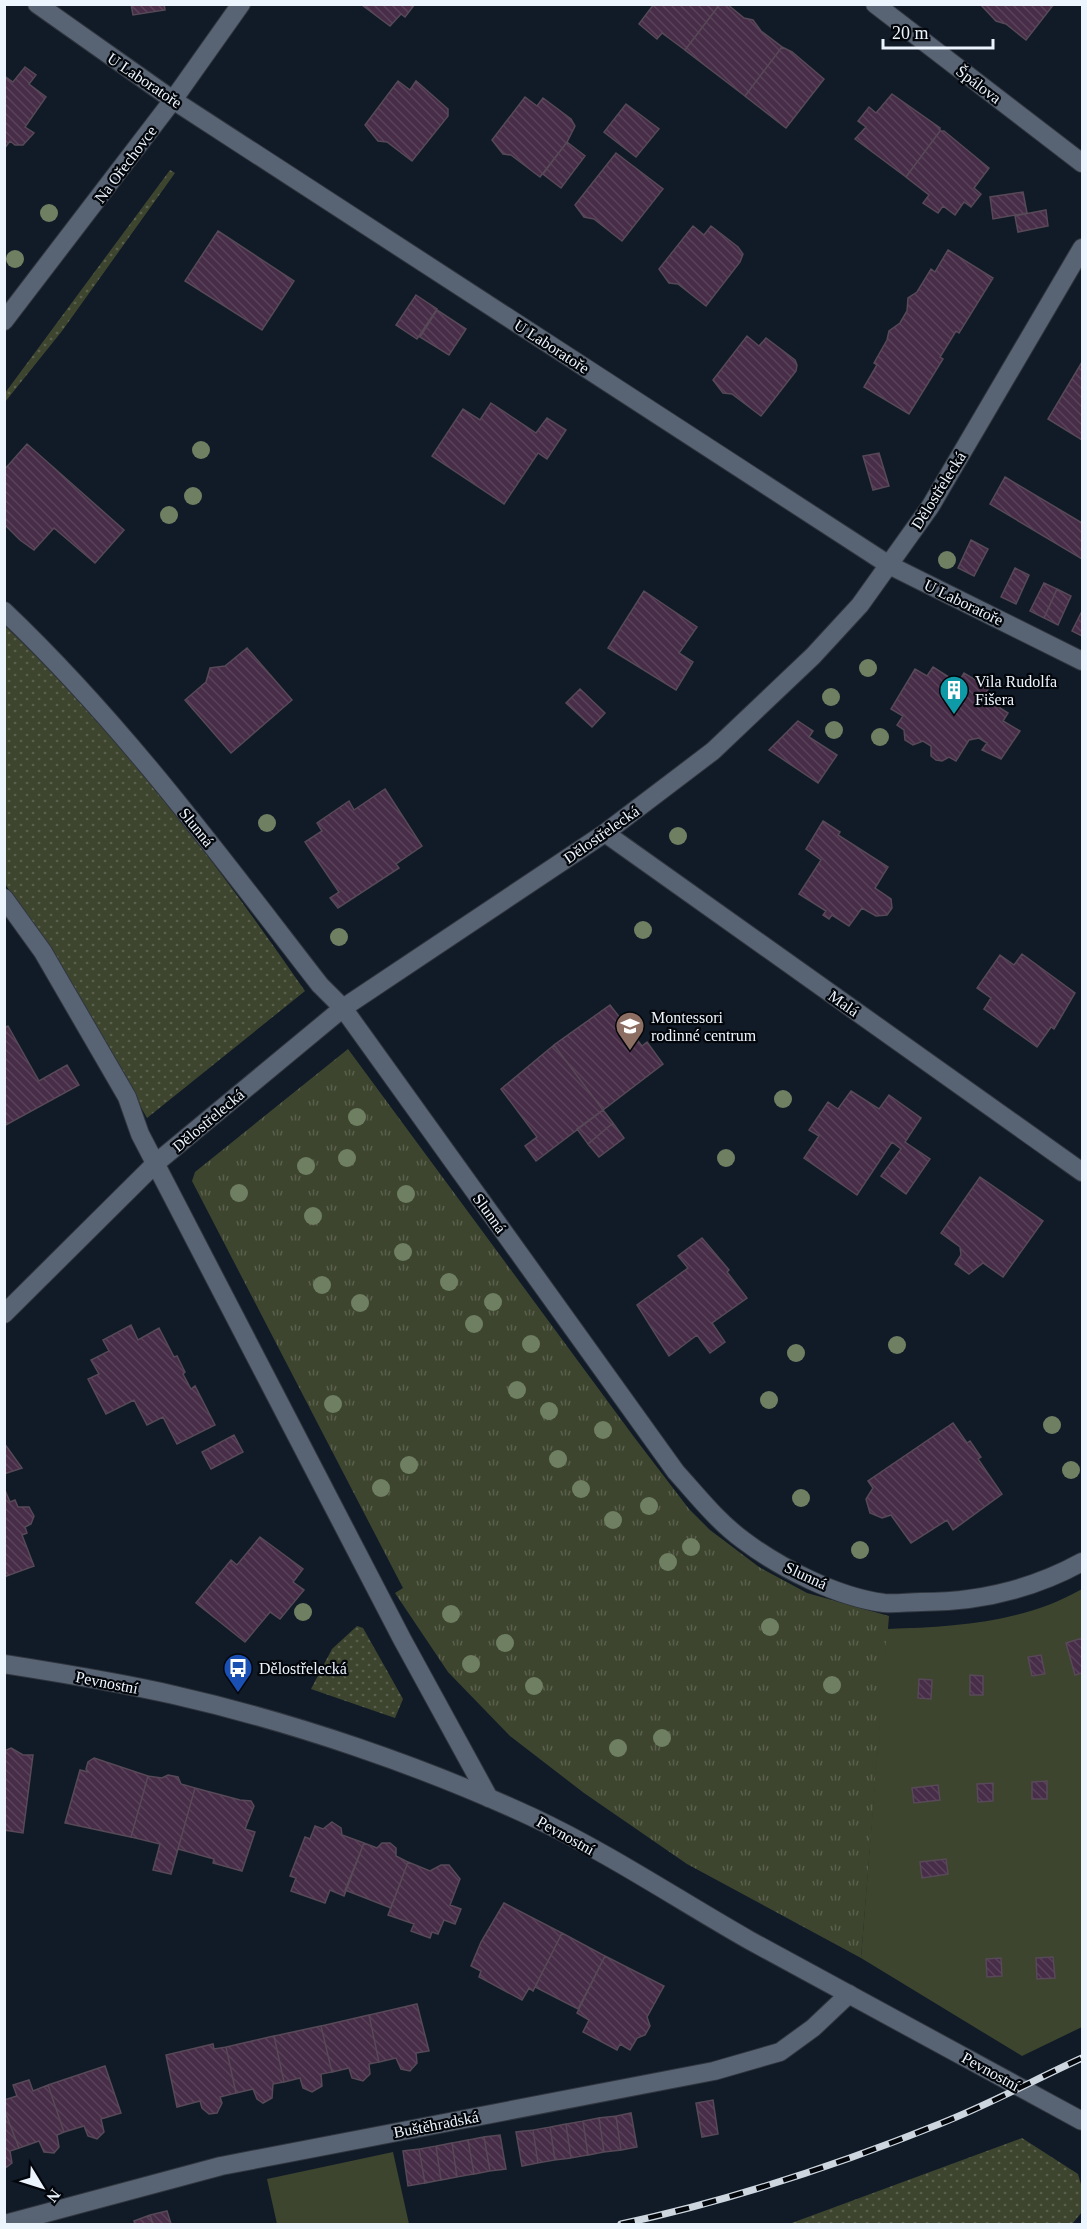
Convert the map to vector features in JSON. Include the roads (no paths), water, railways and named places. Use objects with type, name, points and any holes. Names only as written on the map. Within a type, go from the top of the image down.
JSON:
[{"type":"street","name":"U Laboratoře","points":[[36,4],[173,100],[889,565],[1083,661]]},
{"type":"street","name":"Na Ořechovce","points":[[4,321],[173,100],[241,4]]},
{"type":"street","name":"Špálova","points":[[875,4],[1083,163]]},
{"type":"street","name":"Dělostřelecká","points":[[4,1314],[156,1163],[343,1008],[605,833],[713,751],[813,656],[860,605],[930,507],[1083,248]]},
{"type":"street","name":"Slunná","points":[[4,611],[50,654],[128,743],[320,985],[343,1008],[676,1472],[717,1518],[742,1540],[810,1580],[884,1603],[951,1602],[991,1597],[1026,1588],[1083,1562]]},
{"type":"street","name":"Malá","points":[[605,833],[1083,1172]]},
{"type":"street","points":[[4,898],[43,952],[121,1087],[140,1134],[402,1639],[489,1798]]},
{"type":"street","name":"Pevnostní","points":[[4,1664],[116,1683],[245,1713],[383,1757],[489,1798],[535,1818],[849,1994],[1083,2121]]},
{"type":"street","name":"Buštěhradská","points":[[5,2224],[221,2166],[714,2071],[780,2052],[813,2028],[849,1994]]},
{"type":"railway","points":[[621,2224],[743,2193],[864,2153],[960,2116],[1082,2058]]},
{"type":"place","name":"Vila Rudolfa Fišera","points":[[954,716]]},
{"type":"place","name":"Montessori rodinné centrum","points":[[630,1052]]},
{"type":"place","name":"Dělostřelecká","points":[[238,1694]]}]
